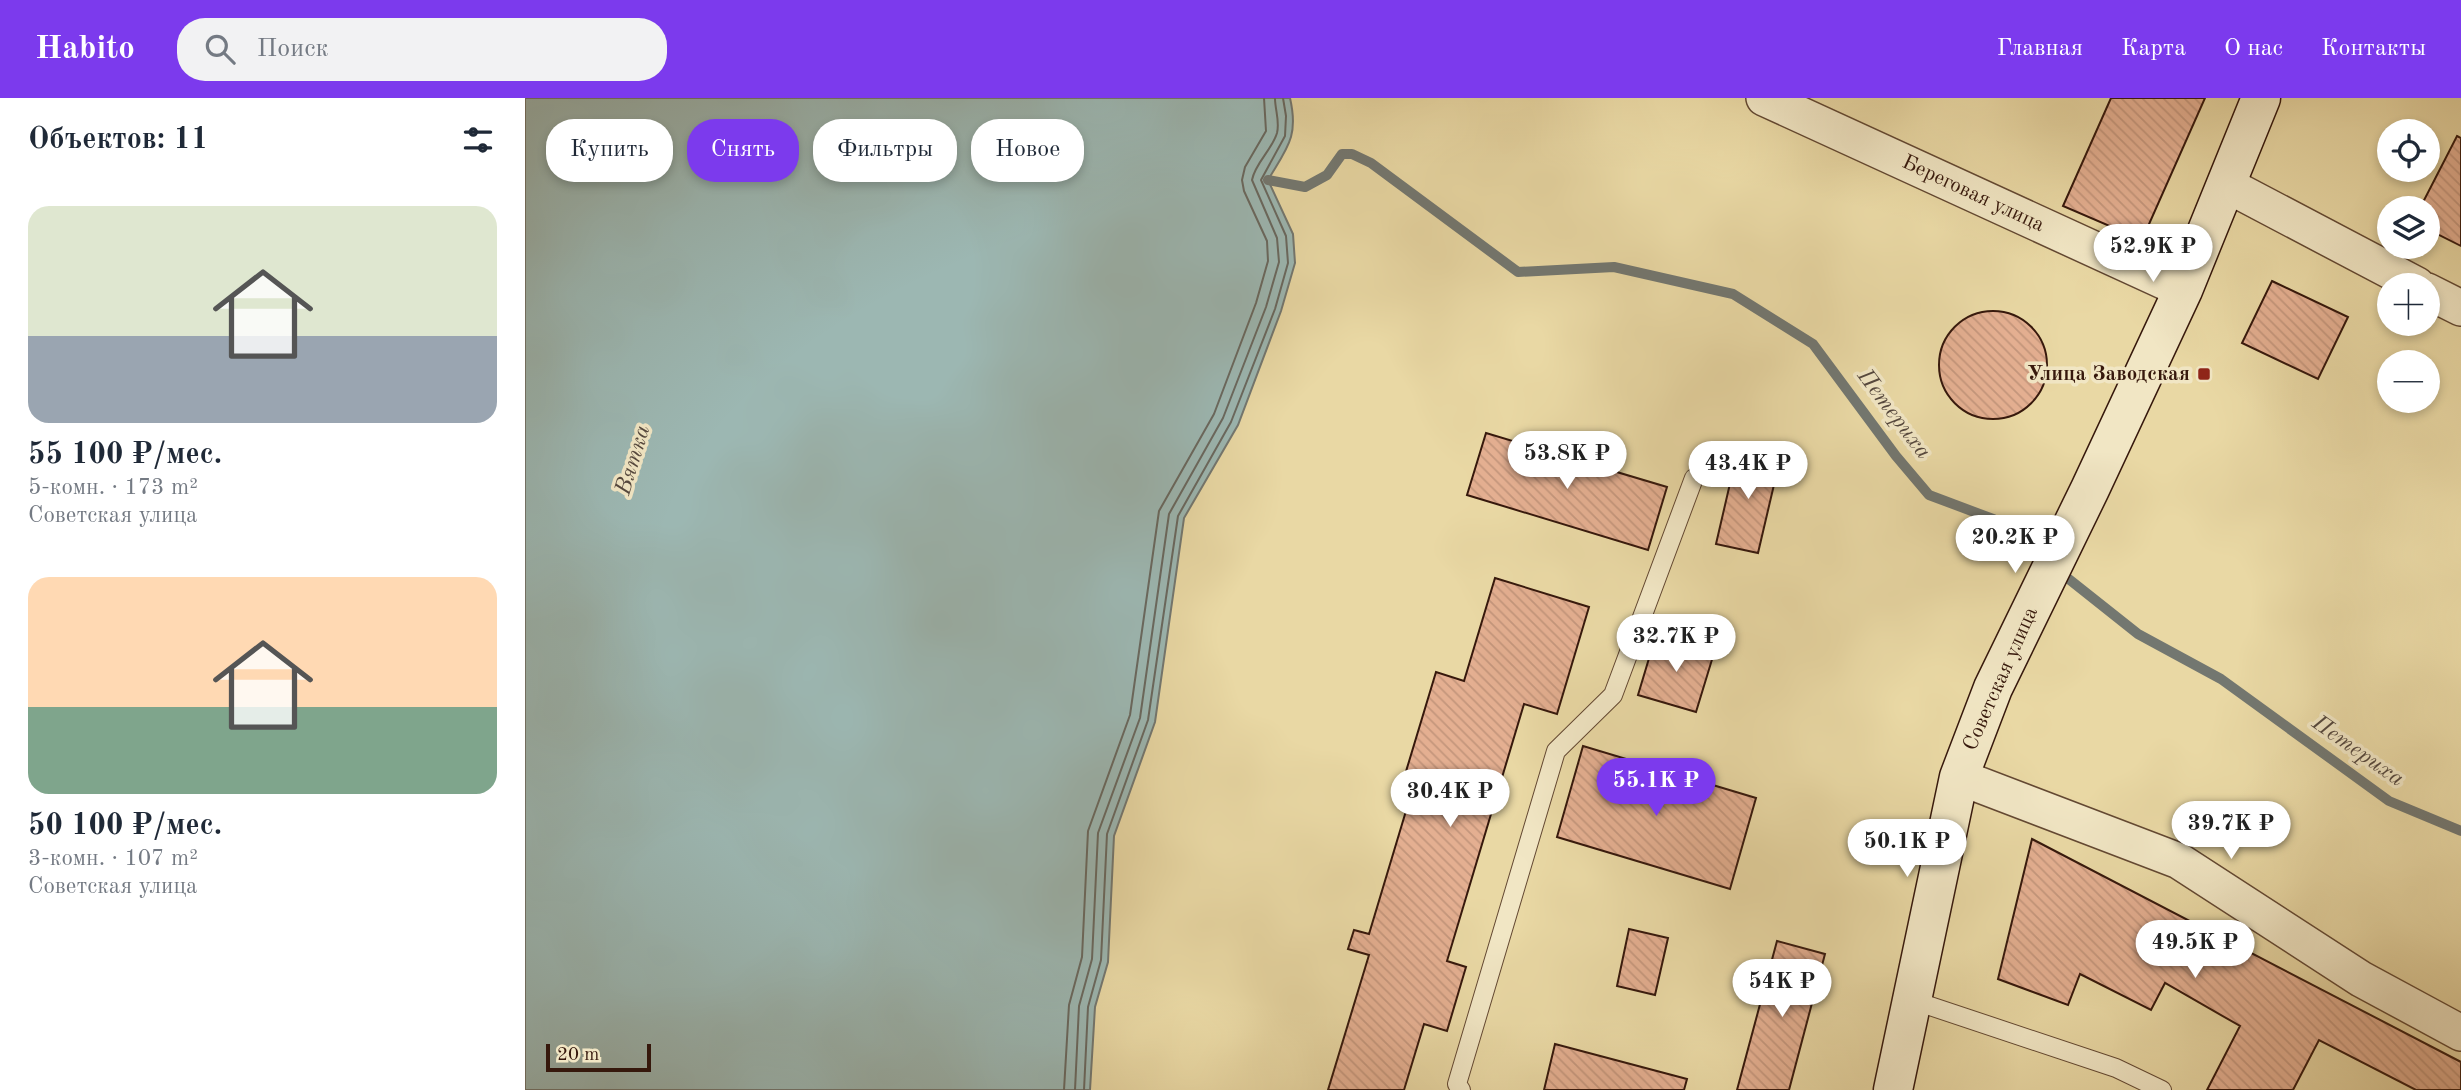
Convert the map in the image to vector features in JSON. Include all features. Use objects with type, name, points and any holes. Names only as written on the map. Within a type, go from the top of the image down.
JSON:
[{"type":"main road","name":"Советская улица","points":[[1893,1090],[1959,777],[1993,688],[2183,290],[2261,98]]},
{"type":"street","name":"Береговая улица","points":[[1763,98],[2183,290]]},
{"type":"street","points":[[2227,185],[2394,273]]},
{"type":"street","points":[[2440,297],[2461,308]]},
{"type":"street","points":[[1959,777],[2179,861],[2361,979],[2461,1033]]},
{"type":"lane","points":[[1461,1090],[1457,1084],[1556,751],[1613,695],[1694,478]]},
{"type":"lane","points":[[1912,1000],[2116,1068],[2162,1090]]},
{"type":"water","name":"Вятка","points":[[525,98],[1290,98],[1292,133],[1286,150],[1268,180],[1293,234],[1295,263],[1281,311],[1238,425],[1184,518],[1155,722],[1114,836],[1108,962],[1095,1007],[1090,1090],[525,1090]]},
{"type":"building","points":[[2111,98],[2205,98],[2142,240],[2063,206]]},
{"type":"building","points":[[2457,136],[2461,138],[2461,246],[2440,236],[2440,196],[2426,196],[2433,182],[2440,182],[2440,169]]},
{"type":"building","points":[[2272,281],[2348,317],[2318,379],[2242,343]]},
{"type":"building","points":[[1993,311],[2014,315],[2031,327],[2043,344],[2047,365],[2043,386],[2031,403],[2014,415],[1993,419],[1972,415],[1955,403],[1943,386],[1939,365],[1943,344],[1955,327],[1972,315]]},
{"type":"building","points":[[1486,433],[1667,487],[1648,550],[1467,495]]},
{"type":"building","points":[[1738,449],[1780,459],[1758,553],[1716,544]]},
{"type":"building","points":[[1495,578],[1589,607],[1557,714],[1524,704],[1447,961],[1466,967],[1447,1031],[1424,1024],[1404,1090],[1328,1090],[1369,955],[1348,949],[1354,930],[1369,934],[1415,781],[1404,778],[1436,672],[1464,681]]},
{"type":"building","points":[[1656,635],[1714,653],[1696,712],[1638,695]]},
{"type":"building","points":[[1583,746],[1756,798],[1730,889],[1557,837]]},
{"type":"building","points":[[2032,839],[2461,1062],[2461,1090],[2416,1090],[2319,1040],[2293,1090],[2207,1090],[2240,1026],[2165,983],[2151,1010],[2080,974],[2068,1005],[1998,979]]},
{"type":"building","points":[[1629,929],[1668,938],[1655,995],[1617,986]]},
{"type":"building","points":[[1777,941],[1825,954],[1789,1090],[1737,1090]]},
{"type":"building","points":[[1555,1044],[1687,1079],[1684,1090],[1544,1090]]},
{"type":"waterway","name":"Петериха","points":[[1268,180],[1305,187],[1327,175],[1342,154],[1352,154],[1371,163],[1518,272],[1614,267],[1733,294],[1813,344],[1896,456],[1929,495],[1993,519],[2138,634],[2221,679],[2389,801],[2461,831]]},
{"type":"place","name":"Улица Заводская","points":[[2204,374]]}]
